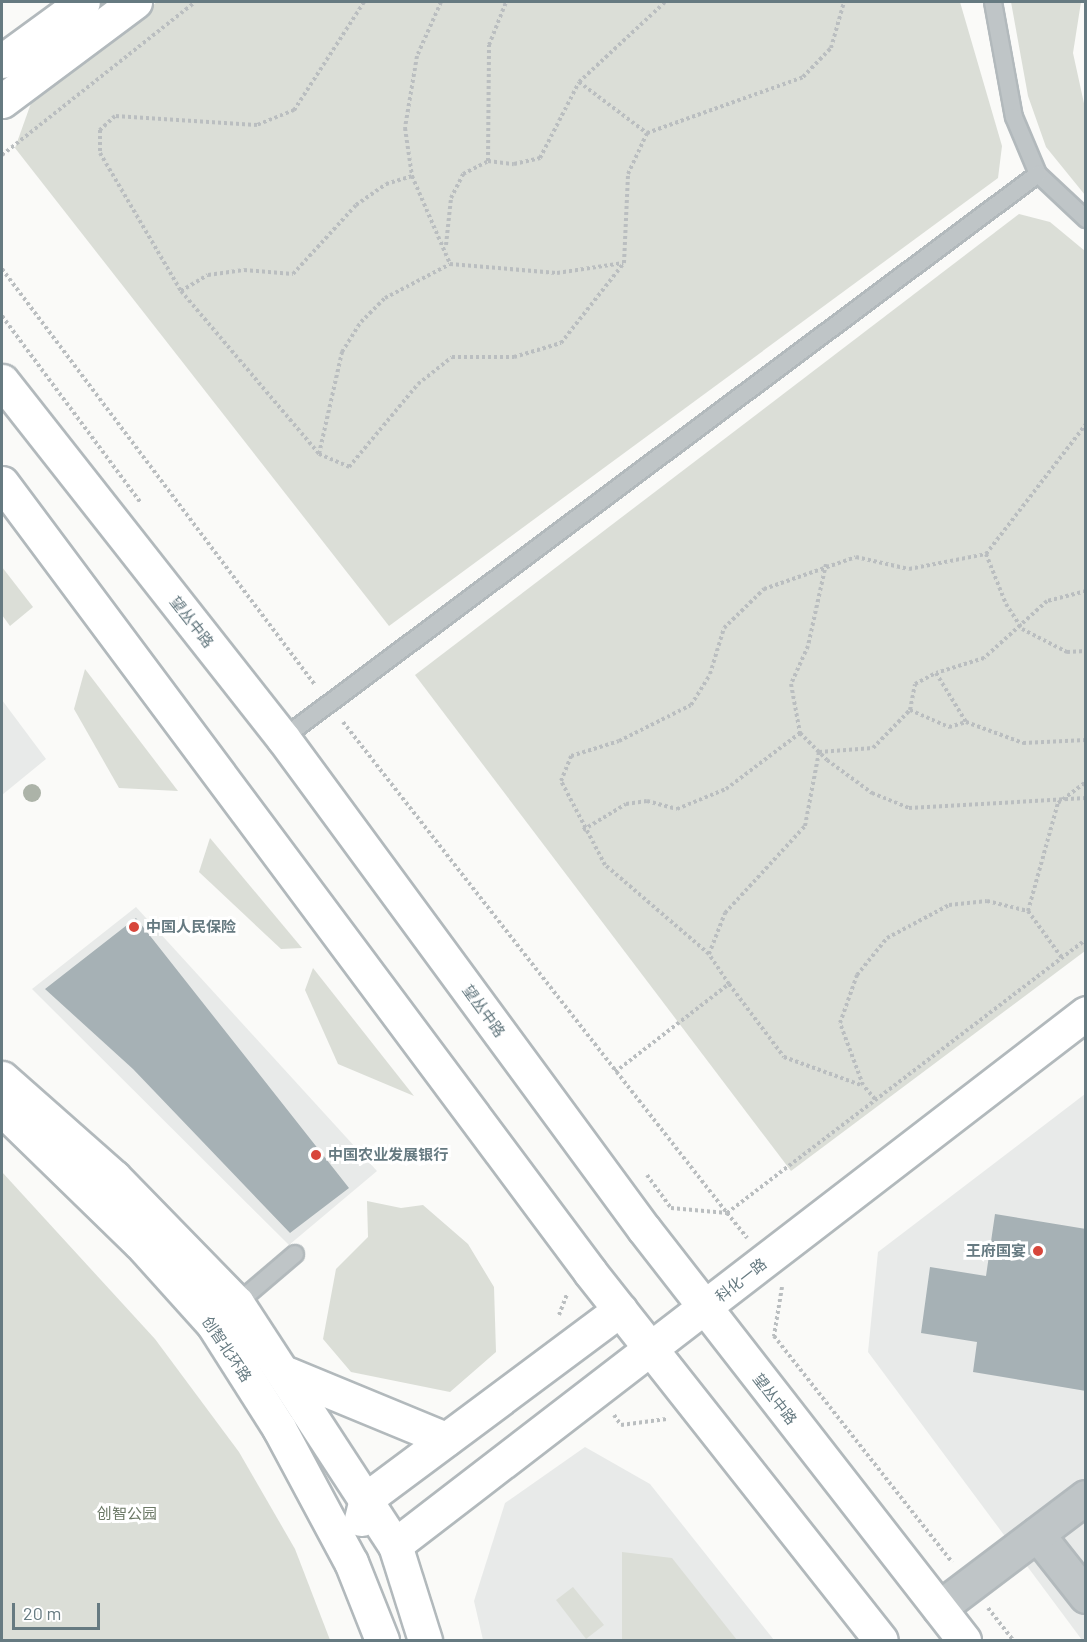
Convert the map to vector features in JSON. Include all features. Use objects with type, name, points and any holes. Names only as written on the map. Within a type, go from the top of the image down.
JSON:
[{"type":"main road","points":[[2,61],[83,2]]},
{"type":"main road","points":[[2,101],[135,2]]},
{"type":"main road","name":"望丛中路","points":[[2,381],[283,738],[706,1308],[964,1641]]},
{"type":"main road","points":[[2,483],[620,1310],[881,1641]]},
{"type":"main road","name":"科化一路","points":[[395,1545],[706,1308],[1086,1013]]},
{"type":"main road","points":[[2,1078],[114,1177],[225,1314],[288,1374],[395,1545],[424,1641]]},
{"type":"main road","name":"创智北环路","points":[[2,1109],[140,1243],[225,1314],[279,1428],[351,1562],[382,1641]]},
{"type":"main road","points":[[351,1562],[366,1499],[620,1310]]},
{"type":"main road","points":[[288,1374],[446,1439]]},
{"type":"street","points":[[939,1608],[1086,1497]]},
{"type":"street","points":[[1037,1534],[1086,1596]]},
{"type":"lane","points":[[993,2],[1014,117],[1038,174],[1086,219]]},
{"type":"lane","points":[[283,738],[327,702],[1038,174]]},
{"type":"lane","points":[[225,1314],[296,1254]]},
{"type":"path","points":[[2,155],[195,2]]},
{"type":"path","points":[[364,2],[294,110],[257,124],[115,116],[100,130],[100,153],[181,291],[319,454],[349,467],[418,384],[452,357],[514,357],[561,343],[624,263],[628,174],[647,133],[803,77],[831,48],[844,2]]},
{"type":"path","points":[[441,2],[415,66],[405,128],[412,177],[446,246],[450,264]]},
{"type":"path","points":[[488,161],[489,45],[507,2]]},
{"type":"path","points":[[446,246],[451,198],[459,182],[488,161],[514,164],[540,158],[579,82],[666,2]]},
{"type":"path","points":[[579,82],[647,133]]},
{"type":"path","points":[[181,291],[208,275],[244,270],[293,274],[356,205],[386,184],[412,177]]},
{"type":"path","points":[[319,454],[342,352],[361,322],[385,298],[450,264],[557,273],[624,263]]},
{"type":"path","points":[[2,269],[327,702],[782,1283],[774,1336],[1013,1641]]},
{"type":"path","points":[[2,316],[150,514]]},
{"type":"path","points":[[862,1085],[784,1057],[709,954],[605,865],[583,830],[561,781],[572,756],[619,741],[691,705],[710,674],[724,628],[764,589],[826,563],[856,557],[909,569],[986,554],[1086,424]]},
{"type":"path","points":[[986,554],[1006,604],[1022,629],[1067,652],[1086,651]]},
{"type":"path","points":[[826,563],[808,646],[791,684],[800,733],[819,752],[872,793],[909,808],[1058,803],[1086,798]]},
{"type":"path","points":[[819,752],[873,748],[910,710],[915,684],[936,673],[984,658],[1022,629],[1047,601],[1086,591]]},
{"type":"path","points":[[936,673],[966,722]]},
{"type":"path","points":[[910,710],[949,727],[966,722],[1023,743],[1086,740]]},
{"type":"path","points":[[583,830],[626,804],[647,801],[677,809],[726,789],[800,733]]},
{"type":"path","points":[[709,954],[725,913],[805,826],[819,752]]},
{"type":"path","points":[[1028,911],[1058,803],[1086,782]]},
{"type":"path","points":[[874,1099],[862,1085],[840,1023],[858,975],[887,938],[949,905],[987,901],[1028,911],[1062,958]]},
{"type":"path","points":[[643,1170],[671,1208],[727,1213],[1086,940]]},
{"type":"path","points":[[615,1072],[729,984]]},
{"type":"shaded area","points":[[2,700],[46,759],[2,795]]},
{"type":"shaded area","points":[[136,907],[377,1171],[289,1245],[32,989]]},
{"type":"shaded area","points":[[1085,1094],[1085,1640],[1082,1640],[868,1352],[878,1252]]},
{"type":"shaded area","points":[[585,1447],[650,1484],[774,1640],[483,1640],[474,1601],[505,1503]]},
{"type":"green space","points":[[157,2],[960,2],[1002,146],[998,178],[389,626],[15,148],[35,92]]},
{"type":"green space","points":[[1011,2],[1081,2],[1073,53],[1085,108],[1085,195],[1046,147],[1028,96]]},
{"type":"green space","points":[[1019,214],[1050,222],[1085,251],[1085,951],[791,1171],[415,675]]},
{"type":"green space","points":[[2,567],[33,607],[10,626],[2,615]]},
{"type":"green space","points":[[85,669],[178,791],[119,788],[74,709]]},
{"type":"green space","points":[[210,838],[302,948],[281,949],[199,872]]},
{"type":"green space","points":[[313,968],[414,1096],[338,1064],[305,990]]},
{"type":"green space","name":"创智公园","points":[[2,1172],[155,1339],[239,1452],[295,1549],[330,1640],[2,1640]]},
{"type":"green space","points":[[367,1201],[401,1208],[423,1205],[468,1244],[494,1287],[496,1352],[450,1392],[351,1372],[323,1339],[336,1269],[368,1237]]},
{"type":"green space","points":[[622,1552],[672,1558],[737,1640],[622,1640]]},
{"type":"green space","points":[[573,1587],[604,1625],[586,1639],[556,1600]]},
{"type":"building","points":[[136,918],[349,1188],[290,1233],[133,1069],[45,989]]},
{"type":"building","name":"王府国宴","points":[[995,1214],[1086,1229],[1086,1391],[973,1372],[977,1342],[921,1333],[930,1267],[986,1276]]},
{"type":"place","name":"中国人民保险","points":[[134,927]]},
{"type":"place","name":"中国农业发展银行","points":[[316,1155]]},
{"type":"place","name":"王府国宴","points":[[1038,1251]]}]
